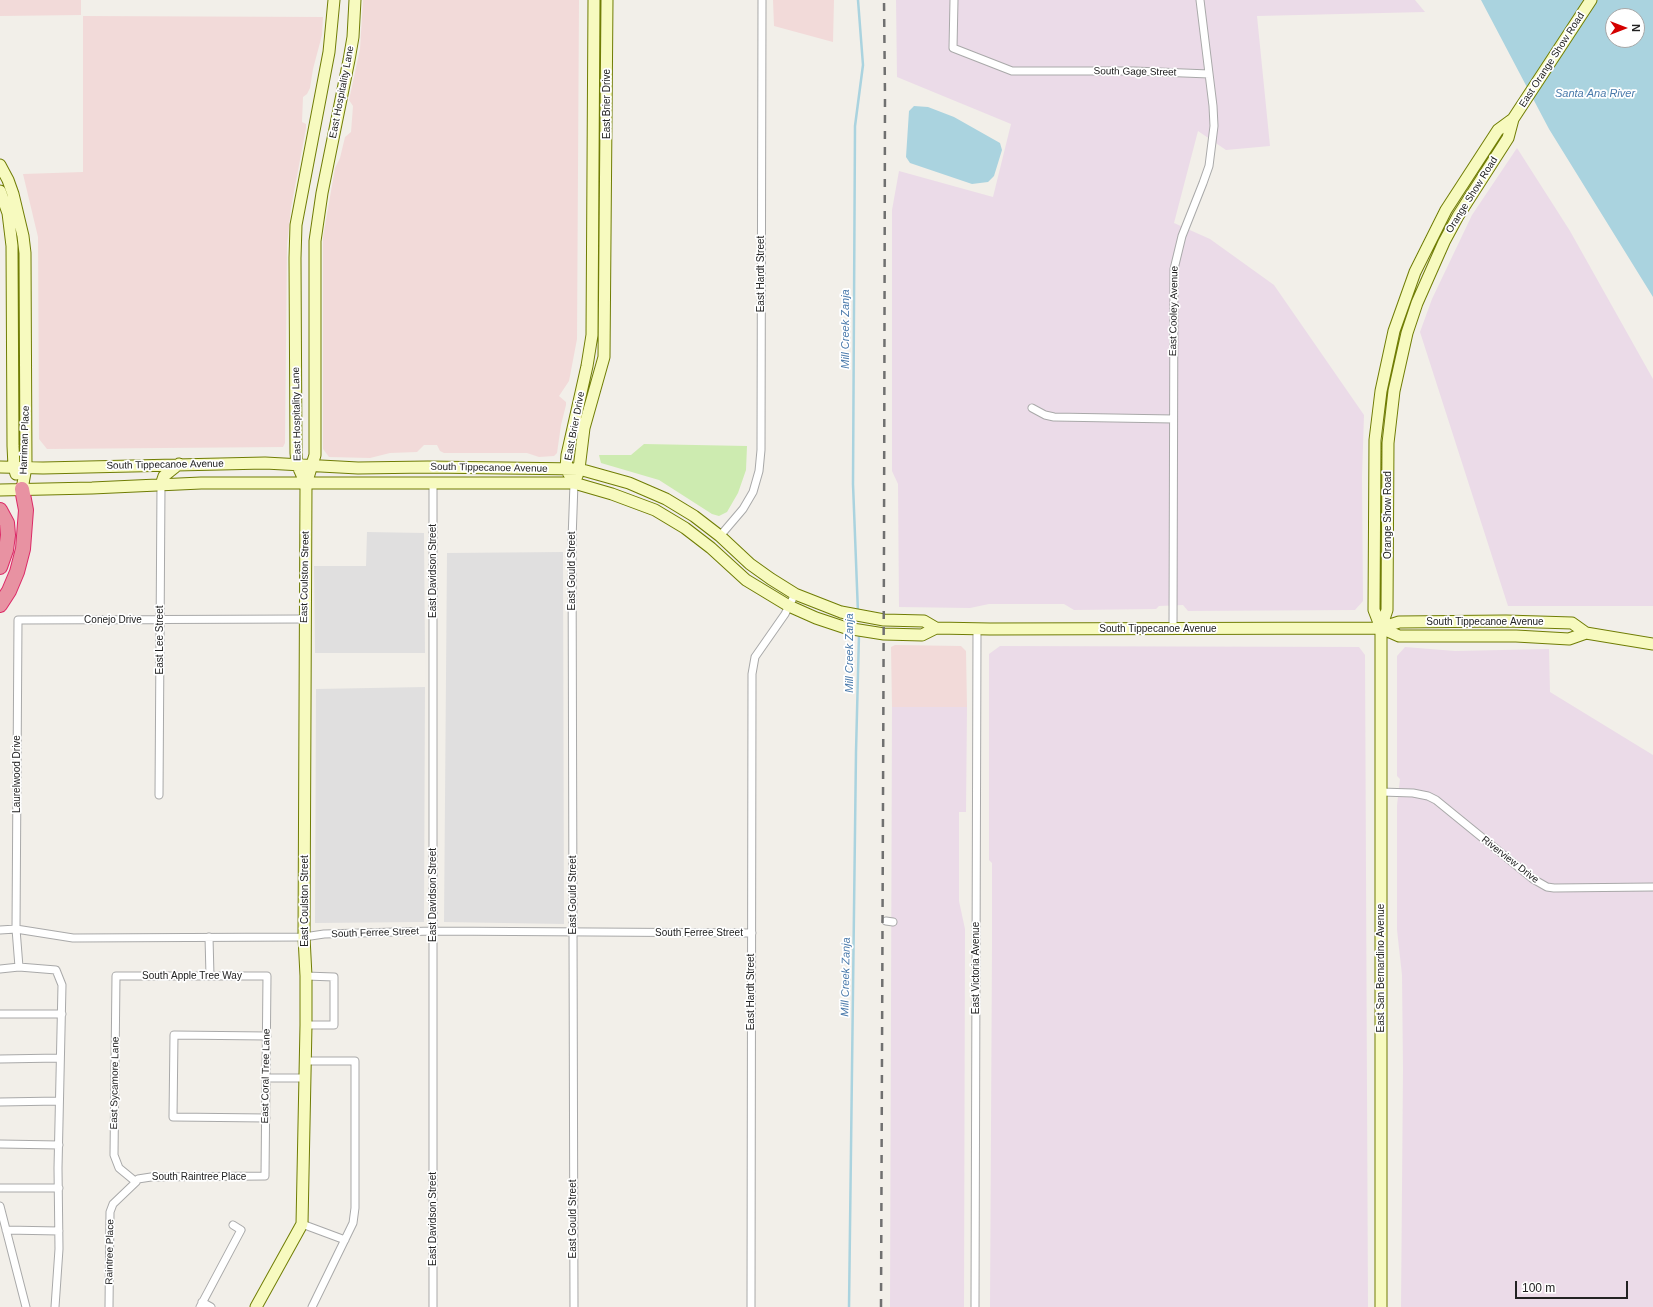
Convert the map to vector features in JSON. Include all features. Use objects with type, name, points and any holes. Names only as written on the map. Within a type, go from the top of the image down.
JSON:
[{"type":"highway","points":[[0,605],[9,591],[17,572],[23,549],[26,510],[22,489]]},
{"type":"highway","points":[[0,510],[7,523],[8,535],[6,550],[0,567]]},
{"type":"main road","name":"East Hospitality Lane","points":[[306,484],[297,464],[296,453],[296,225],[329,52],[334,0]]},
{"type":"main road","name":"East Hospitality Lane","points":[[306,484],[315,455],[316,229],[349,60],[355,0]]},
{"type":"main road","name":"East Brier Drive","points":[[574,483],[566,468],[592,334],[594,0]]},
{"type":"main road","name":"East Brier Drive","points":[[574,483],[579,469],[584,428],[604,357],[607,0]]},
{"type":"main road","name":"East Orange Show Road","points":[[1513,119],[1591,0]]},
{"type":"main road","name":"Orange Show Road","points":[[1381,628],[1374,610],[1374,467],[1379,405],[1387,361],[1405,298],[1425,249],[1438,224],[1498,130],[1513,119]]},
{"type":"main road","name":"Orange Show Road","points":[[1381,628],[1387,610],[1388,443],[1394,391],[1407,333],[1428,276],[1450,230],[1508,138],[1513,119]]},
{"type":"main road","name":"Harriman Place","points":[[0,165],[13,194],[23,236],[25,253],[26,467],[22,489]]},
{"type":"main road","name":"Harriman Place","points":[[0,191],[8,213],[12,246],[14,467],[22,489]]},
{"type":"main road","points":[[1438,224],[1450,230]]},
{"type":"main road","points":[[161,485],[164,476],[179,464]]},
{"type":"main road","name":"South Tippecanoe Avenue","points":[[0,467],[297,464],[358,468],[579,469],[629,483],[666,499],[694,516],[720,536],[750,564],[795,594],[841,612],[870,618],[924,621],[936,628]]},
{"type":"main road","name":"South Tippecanoe Avenue","points":[[0,490],[201,483],[574,483],[618,496],[655,510],[685,528],[711,548],[746,580],[789,606],[846,628],[884,634],[922,635],[936,628],[1381,628],[1399,622],[1506,621],[1572,623],[1586,632],[1653,644]]},
{"type":"main road","name":"East Coulston Street","points":[[256,1307],[302,1224],[306,1061],[306,976],[304,937],[304,619],[306,484]]},
{"type":"main road","points":[[711,548],[720,536]]},
{"type":"main road","name":"South Tippecanoe Avenue","points":[[1381,628],[1399,636],[1516,636],[1569,638],[1586,632]]},
{"type":"main road","name":"East San Bernardino Avenue","points":[[1381,628],[1382,1307]]},
{"type":"street","name":"East Hardt Street","points":[[720,536],[743,510],[753,492],[759,471],[762,0]]},
{"type":"street","name":"South Gage Street","points":[[954,0],[953,48],[1012,71],[1134,71],[1209,74]]},
{"type":"street","name":"East Cooley Avenue","points":[[1173,629],[1174,269],[1182,236],[1203,183],[1212,148],[1214,126],[1213,106],[1200,0]]},
{"type":"street","points":[[1032,408],[1045,415],[1054,417],[1173,418]]},
{"type":"street","name":"East Gould Street","points":[[574,483],[572,540],[574,1307]]},
{"type":"street","name":"East Davidson Street","points":[[433,484],[433,1307]]},
{"type":"street","name":"East Lee Street","points":[[159,795],[161,485]]},
{"type":"street","name":"East Hardt Street","points":[[751,1307],[753,666],[755,657],[759,650],[789,606],[795,594]]},
{"type":"street","name":"Conejo Drive","points":[[18,620],[304,619]]},
{"type":"street","name":"Laurelwood Drive","points":[[18,620],[16,929],[19,967]]},
{"type":"street","name":"East Victoria Avenue","points":[[975,1307],[977,629]]},
{"type":"street","name":"Riverview Drive","points":[[1381,792],[1419,793],[1432,798],[1533,879],[1547,887],[1653,887]]},
{"type":"street","name":"South Ferree Street","points":[[0,930],[16,929],[73,938],[304,937],[324,934],[433,932],[752,933]]},
{"type":"street","points":[[210,937],[210,976]]},
{"type":"street","points":[[0,969],[19,967],[56,970],[62,985],[59,1249],[55,1307]]},
{"type":"street","name":"South Apple Tree Way","points":[[116,976],[267,976]]},
{"type":"street","name":"East Sycamore Lane","points":[[116,976],[114,1155],[119,1168],[136,1182]]},
{"type":"street","name":"East Coral Tree Lane","points":[[265,1176],[267,976]]},
{"type":"street","points":[[306,976],[334,977],[334,1025],[306,1025]]},
{"type":"street","points":[[0,1014],[62,1014]]},
{"type":"street","points":[[266,1118],[173,1117],[174,1036],[267,1036]]},
{"type":"street","points":[[0,1059],[60,1058]]},
{"type":"street","points":[[306,1061],[355,1061],[355,1208],[353,1223],[312,1307]]},
{"type":"street","points":[[266,1078],[305,1078]]},
{"type":"street","points":[[0,1102],[60,1101]]},
{"type":"street","points":[[0,1144],[59,1145]]},
{"type":"street","name":"South Raintree Place","points":[[136,1182],[138,1179],[151,1177],[265,1176]]},
{"type":"street","name":"Raintree Place","points":[[110,1307],[110,1212],[114,1204],[136,1182]]},
{"type":"street","points":[[0,1188],[59,1188]]},
{"type":"street","points":[[0,1206],[26,1307]]},
{"type":"street","points":[[302,1224],[345,1240]]},
{"type":"street","points":[[211,1307],[201,1305],[241,1230],[232,1225]]},
{"type":"street","points":[[6,1230],[59,1231]]},
{"type":"shaded area","points":[[0,0],[81,0],[81,15],[0,16]]},
{"type":"shaded area","points":[[363,0],[579,0],[577,339],[569,381],[559,396],[566,402],[566,405],[561,425],[557,453],[554,456],[539,457],[527,453],[444,453],[440,451],[437,445],[424,445],[417,452],[390,453],[370,458],[329,457],[323,449],[323,237],[335,168],[340,158],[345,137],[351,132],[353,106],[349,100],[360,49]]},
{"type":"shaded area","points":[[773,0],[834,0],[833,42],[774,26]]},
{"type":"shaded area","points":[[896,0],[1415,0],[1425,12],[1257,16],[1270,146],[1226,150],[1198,131],[1174,223],[1210,239],[1274,285],[1364,415],[1362,477],[1363,601],[1355,610],[1188,611],[1183,605],[1159,606],[1156,609],[1074,610],[1064,604],[989,604],[970,608],[899,607],[898,484],[892,471],[892,210],[899,171],[993,197],[1011,124],[897,77]]},
{"type":"shaded area","points":[[83,16],[323,17],[322,35],[313,69],[310,88],[307,94],[303,97],[302,122],[306,124],[306,128],[291,208],[287,245],[285,443],[283,447],[47,449],[39,439],[38,237],[23,174],[83,172]]},
{"type":"shaded area","points":[[1517,148],[1570,231],[1653,379],[1653,606],[1508,606],[1420,332],[1432,299],[1472,215]]},
{"type":"shaded area","points":[[367,532],[424,533],[425,653],[315,653],[314,566],[366,566]]},
{"type":"shaded area","points":[[563,552],[564,924],[444,922],[447,553]]},
{"type":"shaded area","points":[[895,645],[961,646],[966,651],[967,707],[892,707],[891,647]]},
{"type":"shaded area","points":[[1000,646],[1359,647],[1365,655],[1368,1307],[990,1307],[992,863],[989,860],[989,654]]},
{"type":"shaded area","points":[[1405,647],[1455,651],[1549,649],[1550,692],[1653,755],[1653,1307],[1401,1307],[1403,1069],[1402,975],[1397,930],[1397,805],[1400,779],[1397,776],[1397,656]]},
{"type":"shaded area","points":[[425,687],[424,922],[315,923],[316,689]]},
{"type":"shaded area","points":[[892,707],[967,707],[966,812],[959,812],[959,901],[965,929],[964,1307],[890,1307]]},
{"type":"green space","points":[[644,444],[747,446],[746,470],[738,493],[727,512],[719,516],[712,514],[659,480],[601,463],[599,455],[631,455]]},
{"type":"water","name":"Santa Ana River","points":[[1481,0],[1653,0],[1653,297],[1549,129]]},
{"type":"water","points":[[914,106],[928,107],[954,117],[1000,143],[1002,150],[994,176],[988,182],[972,184],[910,163],[906,157],[909,111]]},
{"type":"waterway","name":"Mill Creek Zanja","points":[[858,0],[863,65],[855,126],[853,484],[858,613]]},
{"type":"waterway","name":"Mill Creek Zanja","points":[[849,1307],[856,752],[859,634]]},
{"type":"railway","points":[[881,1307],[884,547],[884,0]]}]
